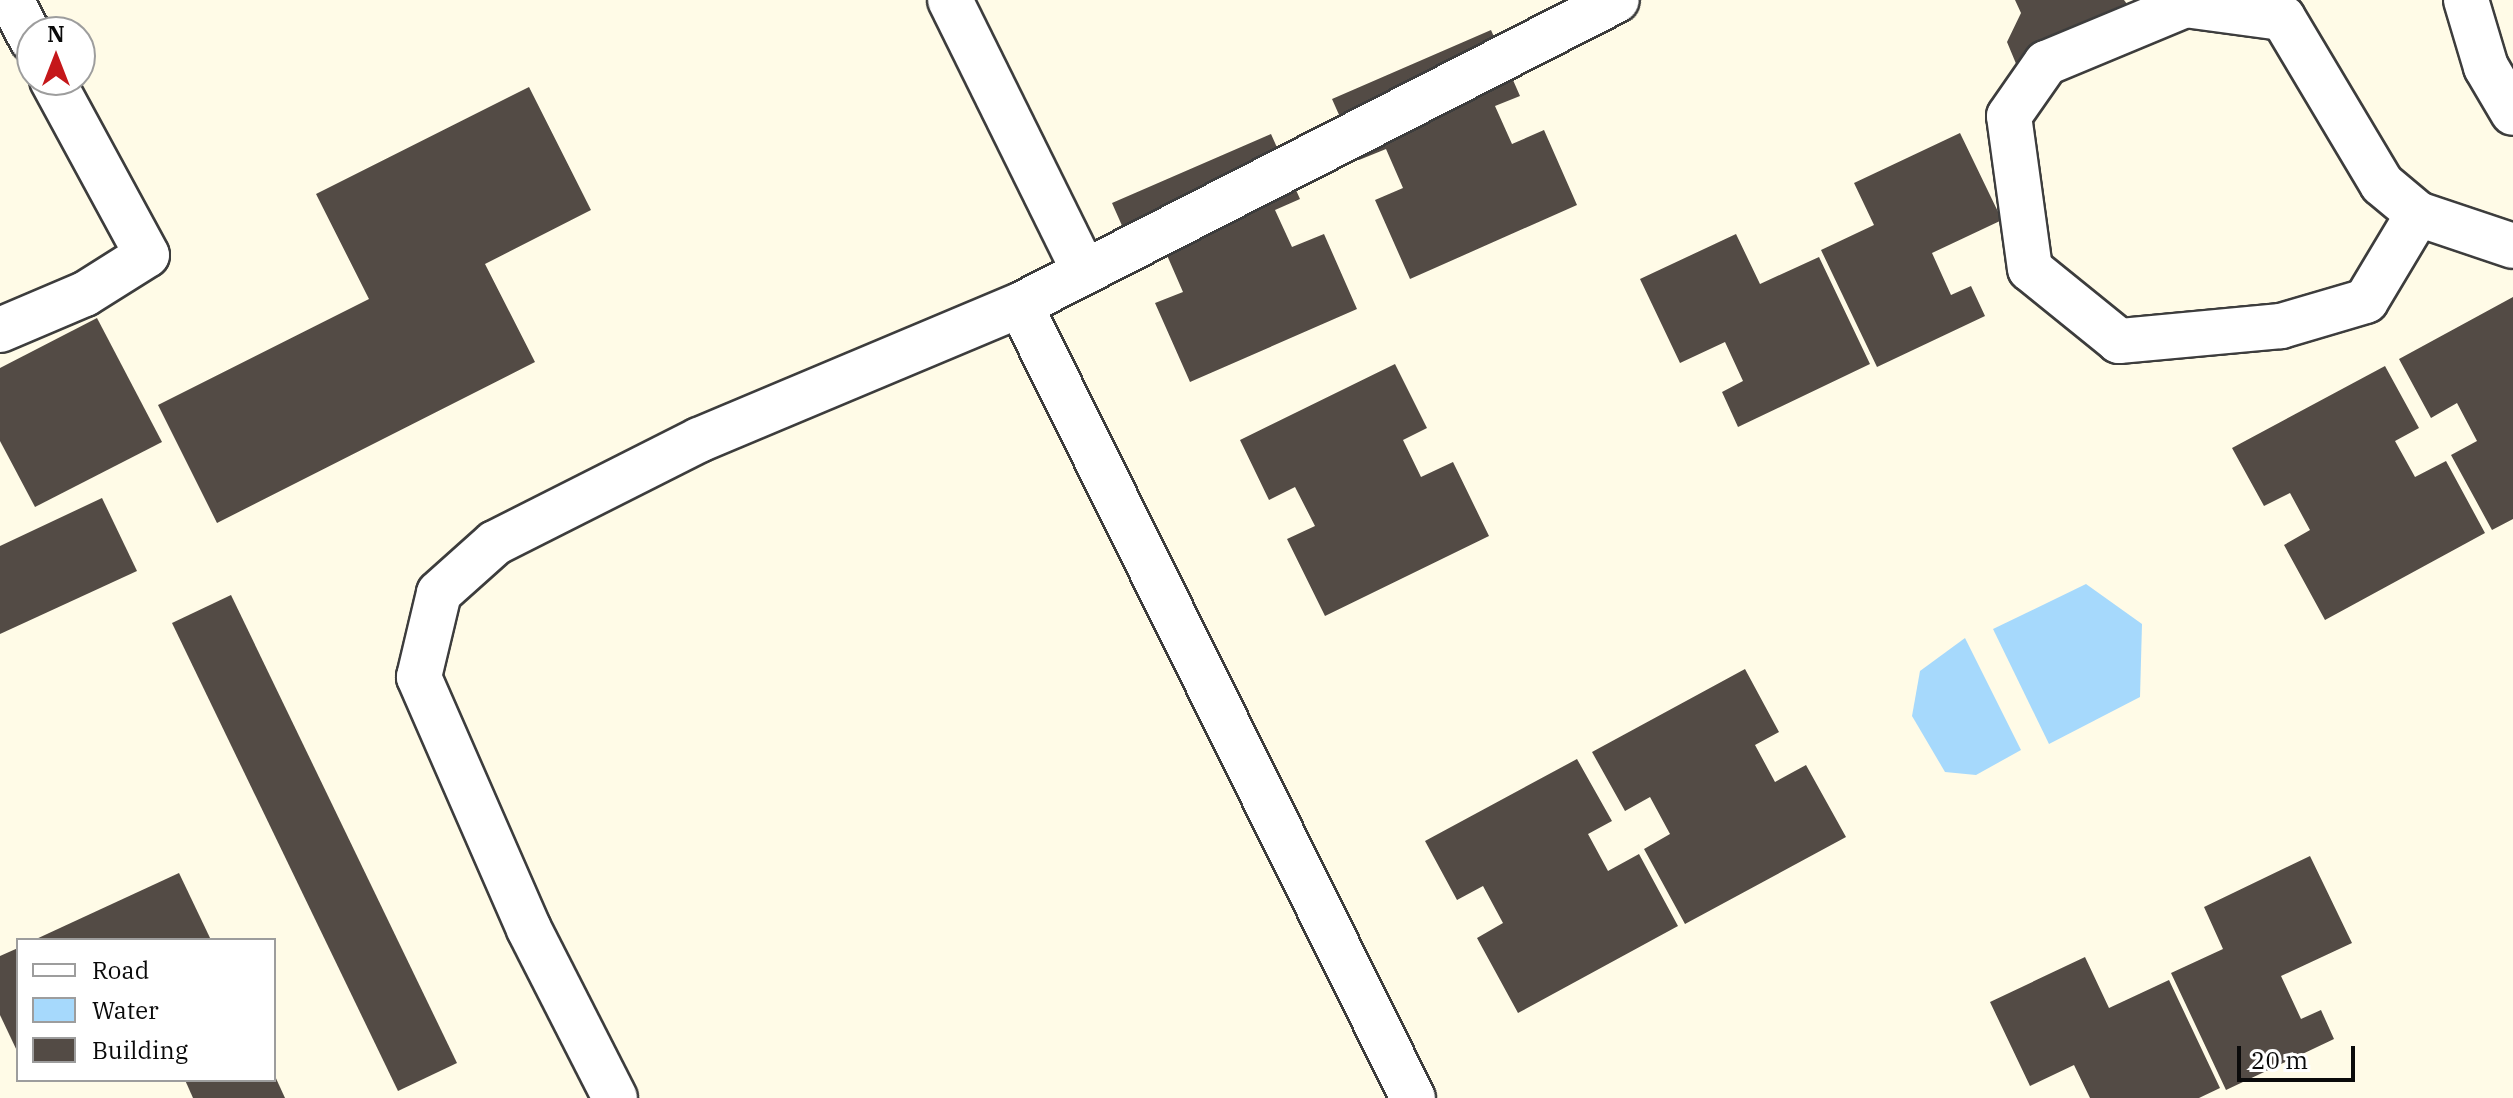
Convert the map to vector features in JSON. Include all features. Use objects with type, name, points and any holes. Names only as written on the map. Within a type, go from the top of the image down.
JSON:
[{"type":"street","points":[[950,0],[1084,271]]},
{"type":"street","points":[[615,1098],[523,915],[419,677],[439,593],[495,543],[699,440],[1020,305],[1617,0]]},
{"type":"street","points":[[2466,0],[2486,67],[2513,113]]},
{"type":"street","points":[[2418,214],[2366,301],[2281,326],[2119,341],[2030,269],[2009,116],[2046,63],[2185,5],[2283,18],[2362,160],[2418,214],[2513,246]]},
{"type":"street","points":[[0,330],[85,294],[147,255],[61,96]]},
{"type":"street","points":[[1020,305],[1413,1098]]},
{"type":"water","points":[[2086,584],[2142,624],[2140,697],[2049,744],[1993,629]]},
{"type":"water","points":[[1965,638],[2021,750],[1976,775],[1945,772],[1912,716],[1920,671]]},
{"type":"building","points":[[2015,0],[2124,0],[2136,16],[2017,66],[2007,42],[2021,13]]},
{"type":"building","points":[[1491,30],[1520,96],[1495,106],[1512,144],[1544,130],[1577,205],[1410,279],[1375,200],[1403,188],[1386,149],[1359,160],[1332,99]]},
{"type":"building","points":[[529,87],[591,210],[485,264],[535,362],[217,523],[158,405],[369,299],[316,194]]},
{"type":"building","points":[[1960,133],[2002,220],[1932,253],[1951,295],[1971,286],[1985,316],[1877,367],[1821,250],[1874,225],[1854,183]]},
{"type":"building","points":[[1271,134],[1300,199],[1275,210],[1292,247],[1324,234],[1357,309],[1190,382],[1155,303],[1183,292],[1166,253],[1139,264],[1112,203]]},
{"type":"building","points":[[1736,234],[1760,284],[1819,257],[1870,364],[1738,427],[1722,392],[1743,381],[1725,342],[1680,363],[1640,279]]},
{"type":"building","points":[[2513,297],[2513,519],[2492,530],[2451,455],[2477,441],[2457,403],[2431,418],[2399,359]]},
{"type":"building","points":[[97,318],[162,442],[35,507],[0,441],[0,368]]},
{"type":"building","points":[[1395,364],[1427,428],[1403,440],[1421,477],[1453,462],[1489,536],[1325,616],[1287,539],[1315,526],[1295,487],[1269,500],[1240,440]]},
{"type":"building","points":[[2385,366],[2419,428],[2395,441],[2415,477],[2446,461],[2485,533],[2325,620],[2284,545],[2310,530],[2290,493],[2264,506],[2232,448]]},
{"type":"building","points":[[102,498],[137,571],[0,634],[0,546]]},
{"type":"building","points":[[231,595],[457,1063],[398,1091],[172,623]]},
{"type":"building","points":[[1745,669],[1779,732],[1755,745],[1775,782],[1806,765],[1846,837],[1685,924],[1644,849],[1670,834],[1650,797],[1625,811],[1592,752]]},
{"type":"building","points":[[1577,759],[1612,821],[1588,834],[1608,871],[1639,854],[1678,926],[1518,1013],[1477,938],[1503,923],[1483,886],[1457,900],[1425,841]]},
{"type":"building","points":[[2310,856],[2352,943],[2281,976],[2301,1019],[2321,1010],[2334,1039],[2226,1090],[2171,973],[2223,949],[2204,907]]},
{"type":"building","points":[[179,873],[210,938],[38,938]]},
{"type":"building","points":[[16,949],[16,1049],[0,1015],[0,956]]},
{"type":"building","points":[[2085,957],[2109,1008],[2169,980],[2220,1088],[2199,1098],[2090,1098],[2074,1065],[2030,1086],[1990,1002]]},
{"type":"building","points":[[276,1078],[285,1098],[193,1098],[186,1082],[276,1082]]}]
